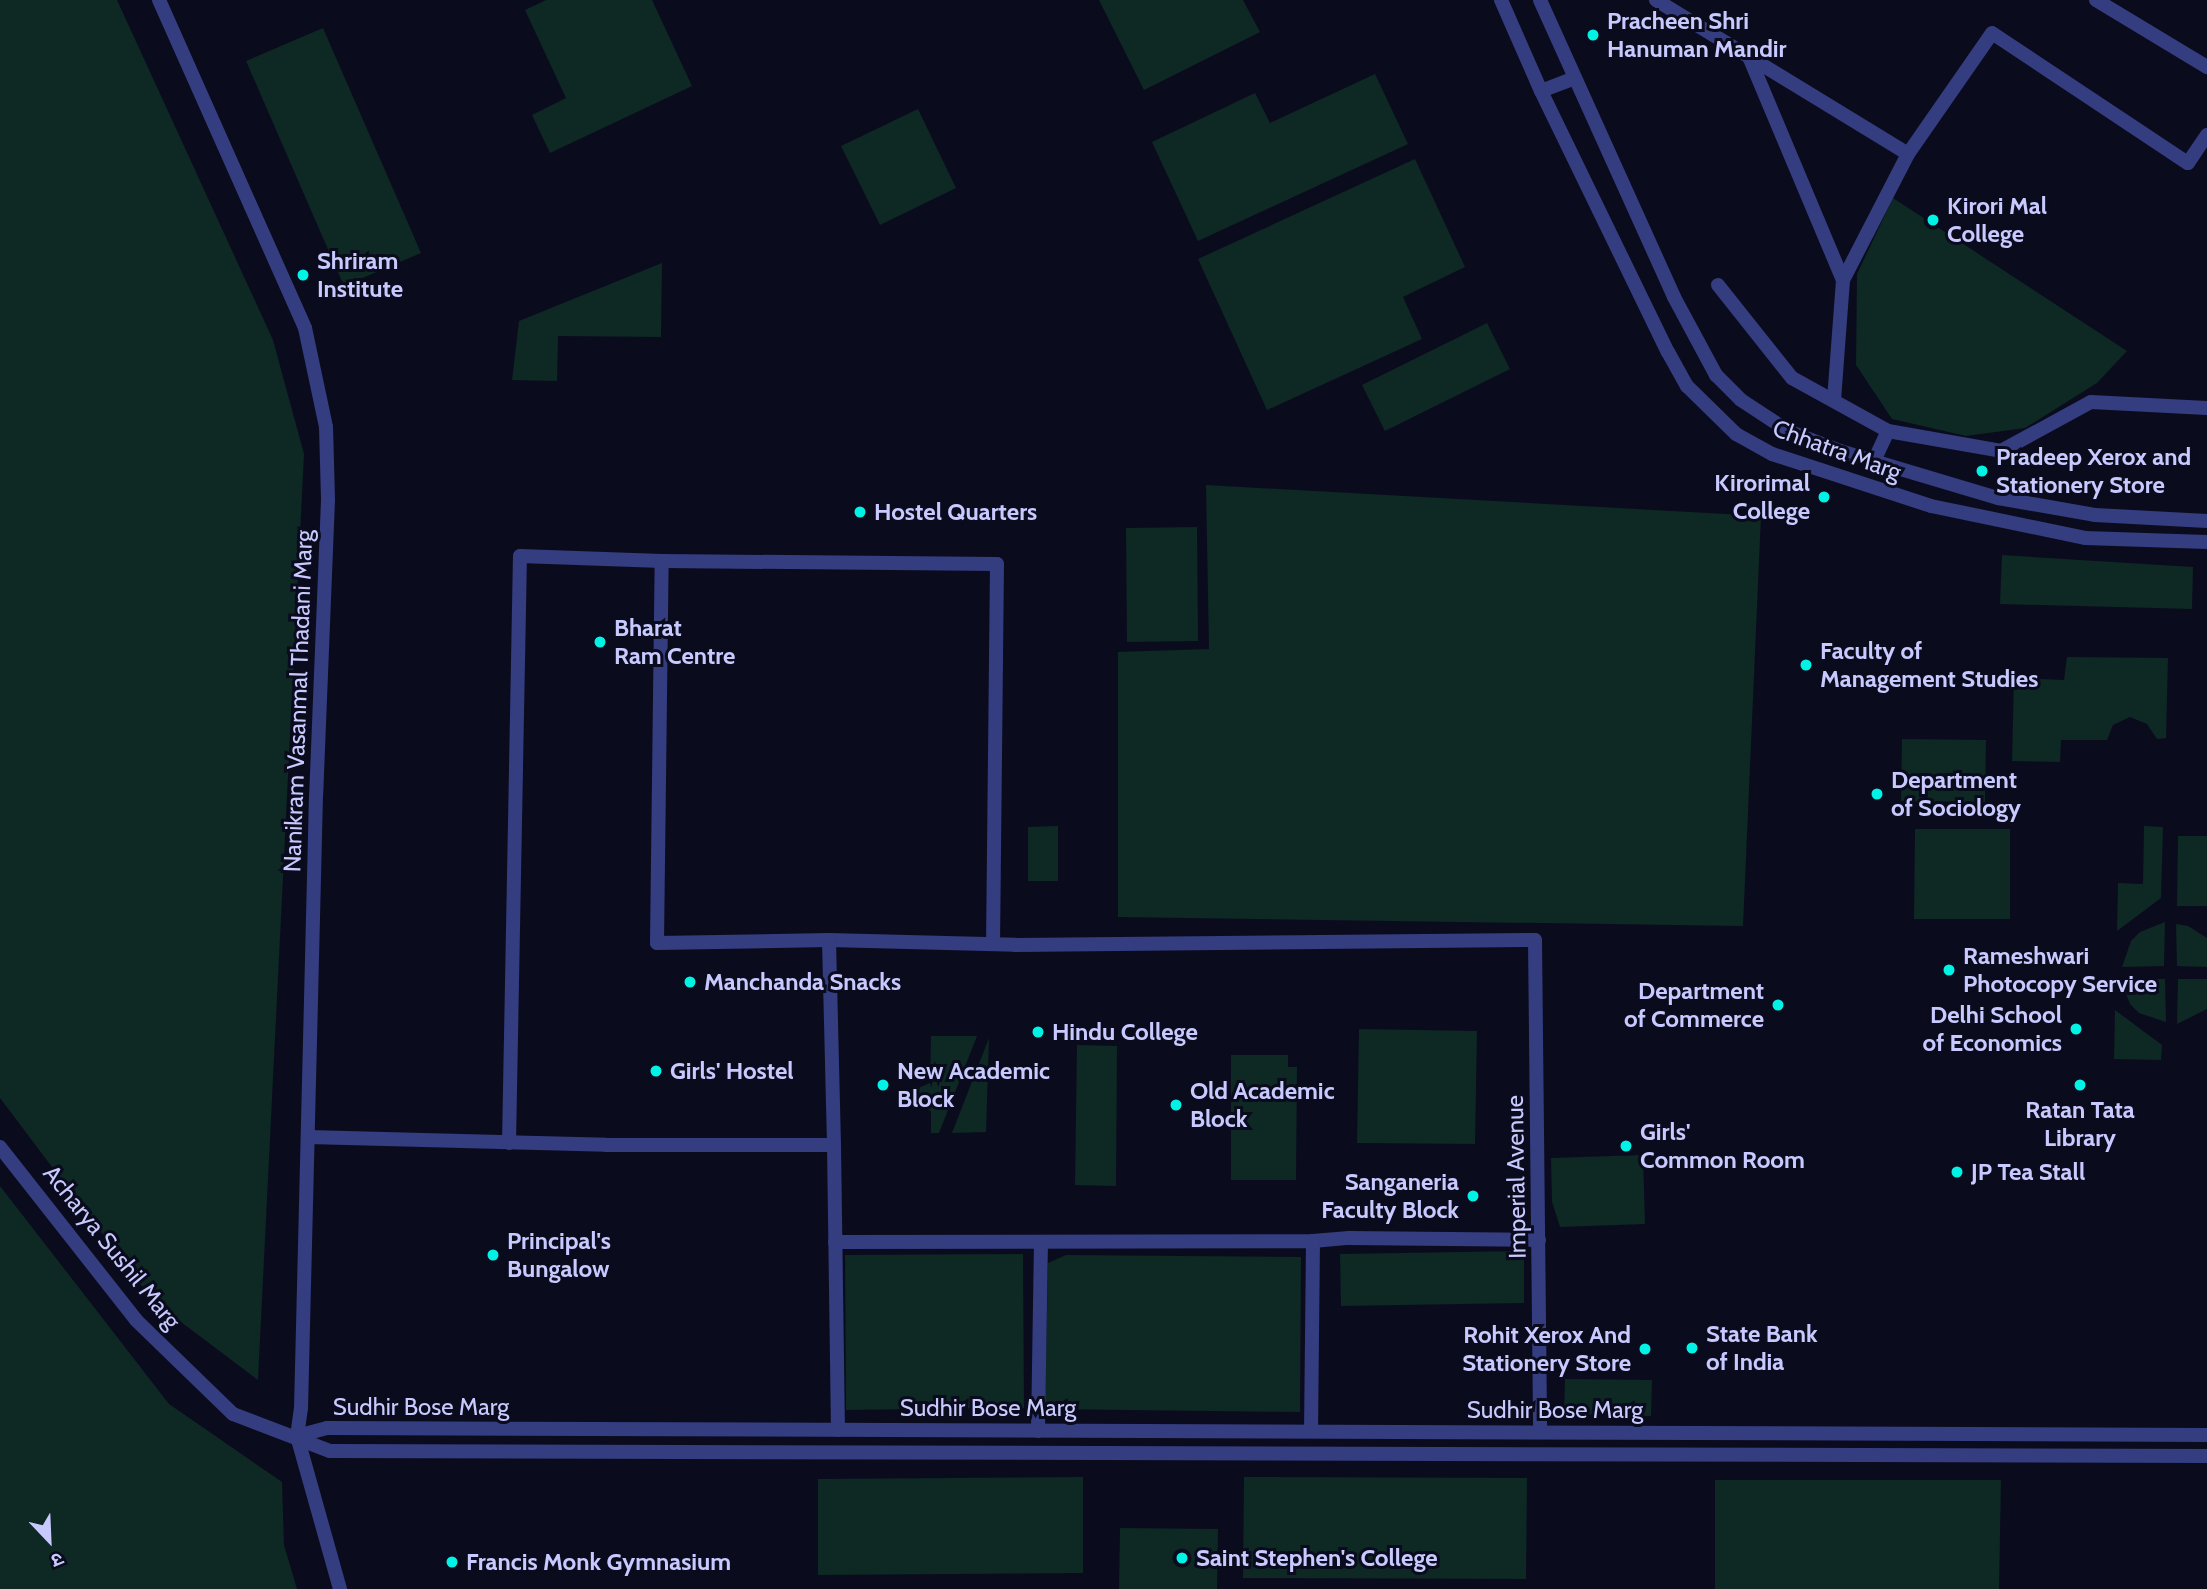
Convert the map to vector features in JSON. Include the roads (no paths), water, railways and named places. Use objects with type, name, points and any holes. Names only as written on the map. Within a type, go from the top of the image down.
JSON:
[{"type":"street","name":"Nanikram Vasanmal Thadani Marg","points":[[159,0],[305,328],[327,427],[328,500],[316,795],[301,1408],[297,1436]]},
{"type":"street","name":"Chhatra Marg","points":[[1501,0],[1541,91],[1686,386],[1737,434],[1772,454],[1931,506],[2085,538],[2207,542]]},
{"type":"street","name":"Chhatra Marg","points":[[1540,0],[1674,296],[1716,375],[1750,406],[1788,431],[1873,463],[1998,499],[2095,515],[2207,521]]},
{"type":"street","points":[[1656,0],[1908,154]]},
{"type":"street","points":[[2096,0],[2207,67]]},
{"type":"street","points":[[1834,400],[1843,280],[1908,154],[1992,33],[2188,163],[2207,135]]},
{"type":"street","points":[[1750,58],[1843,280]]},
{"type":"street","points":[[1541,91],[1575,78]]},
{"type":"street","points":[[1718,285],[1792,377],[1888,431],[2001,451],[2091,402],[2207,408]]},
{"type":"street","points":[[1864,486],[1888,431]]},
{"type":"street","points":[[509,1143],[520,556],[662,561],[997,564],[993,944],[829,940],[657,943],[662,561]]},
{"type":"street","points":[[829,940],[838,1430]]},
{"type":"street","name":"Imperial Avenue","points":[[993,944],[1535,940],[1540,1432]]},
{"type":"street","points":[[308,1137],[509,1143],[834,1145]]},
{"type":"street","name":"Acharya Sushil Marg","points":[[0,1147],[136,1320],[233,1413],[297,1436]]},
{"type":"street","points":[[835,1242],[1313,1241],[1349,1238],[1539,1241]]},
{"type":"street","points":[[1311,1431],[1313,1241]]},
{"type":"street","points":[[1038,1431],[1041,1242]]},
{"type":"street","name":"Sudhir Bose Marg","points":[[297,1436],[327,1428],[2207,1434]]},
{"type":"street","points":[[297,1436],[340,1589]]},
{"type":"street","name":"Sudhir Bose Marg","points":[[297,1436],[330,1451],[2207,1456]]},
{"type":"place","name":"Pracheen Shri Hanuman Mandir","points":[[1593,35]]},
{"type":"place","name":"Kirori Mal College","points":[[1933,220]]},
{"type":"place","name":"Shriram Institute","points":[[303,275]]},
{"type":"place","name":"Pradeep Xerox and Stationery Store","points":[[1982,471]]},
{"type":"place","name":"Kirorimal College","points":[[1824,497]]},
{"type":"place","name":"Hostel Quarters","points":[[860,512]]},
{"type":"place","name":"Bharat Ram Centre","points":[[600,642]]},
{"type":"place","name":"Faculty of Management Studies","points":[[1806,665]]},
{"type":"place","name":"Department of Sociology","points":[[1877,794]]},
{"type":"place","name":"Rameshwari Photocopy Service","points":[[1949,970]]},
{"type":"place","name":"Manchanda Snacks","points":[[690,982]]},
{"type":"place","name":"Department of Commerce","points":[[1778,1005]]},
{"type":"place","name":"Delhi School of Economics","points":[[2076,1029]]},
{"type":"place","name":"Hindu College","points":[[1038,1032]]},
{"type":"place","name":"Girls' Hostel","points":[[656,1071]]},
{"type":"place","name":"New Academic Block","points":[[883,1085]]},
{"type":"place","name":"Ratan Tata Library","points":[[2080,1085]]},
{"type":"place","name":"Old Academic Block","points":[[1176,1105]]},
{"type":"place","name":"Girls' Common Room","points":[[1626,1146]]},
{"type":"place","name":"JP Tea Stall","points":[[1957,1172]]},
{"type":"place","name":"Sanganeria Faculty Block","points":[[1473,1196]]},
{"type":"place","name":"Principal's Bungalow","points":[[493,1255]]},
{"type":"place","name":"State Bank of India","points":[[1692,1348]]},
{"type":"place","name":"Rohit Xerox And Stationery Store","points":[[1645,1349]]},
{"type":"place","name":"Saint Stephen's College","points":[[1182,1558]]},
{"type":"place","name":"Francis Monk Gymnasium","points":[[452,1562]]}]
